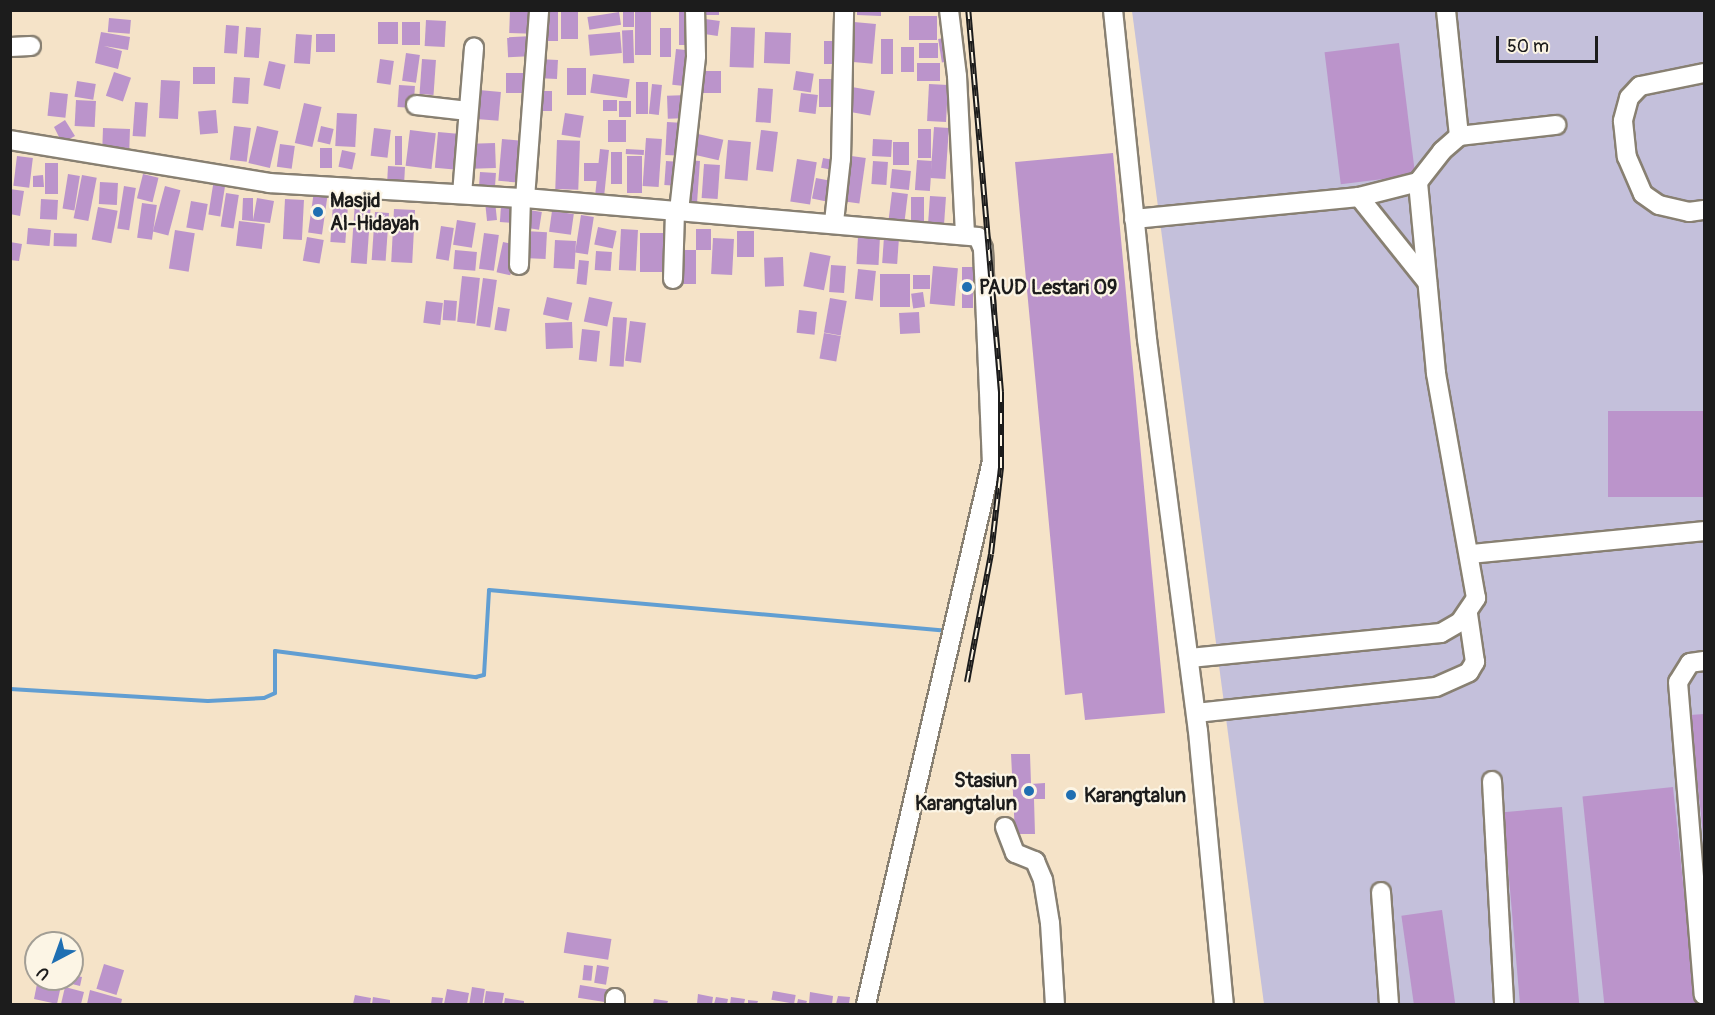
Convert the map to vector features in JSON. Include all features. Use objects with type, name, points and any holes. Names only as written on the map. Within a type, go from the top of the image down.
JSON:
[{"type":"street","points":[[519,265],[538,10]]},
{"type":"street","points":[[673,279],[677,210],[696,56],[695,10]]},
{"type":"street","points":[[834,222],[841,159],[844,10]]},
{"type":"street","points":[[948,10],[957,76],[965,233]]},
{"type":"street","points":[[1113,10],[1134,219],[1190,658],[1224,1005]]},
{"type":"street","points":[[1446,10],[1459,136]]},
{"type":"street","points":[[10,47],[31,46]]},
{"type":"street","points":[[462,194],[474,47]]},
{"type":"street","points":[[1704,73],[1640,86],[1629,98],[1623,121],[1627,157],[1643,194],[1659,205],[1689,212],[1704,210]]},
{"type":"street","points":[[416,105],[468,111]]},
{"type":"street","points":[[1134,219],[1359,197],[1418,182],[1442,151],[1459,136],[1556,125]]},
{"type":"street","points":[[10,140],[269,183],[523,198],[965,233],[978,237],[983,249],[994,446],[957,622],[866,1005]]},
{"type":"street","points":[[1190,658],[1441,633],[1468,614],[1476,598],[1471,554],[1436,373],[1418,182]]},
{"type":"street","points":[[1359,197],[1427,282]]},
{"type":"street","points":[[1471,554],[1704,531]]},
{"type":"street","points":[[1196,713],[1436,687],[1469,672],[1475,662],[1468,614]]},
{"type":"street","points":[[1704,661],[1690,663],[1678,682],[1704,995]]},
{"type":"street","points":[[1492,781],[1504,1005]]},
{"type":"street","points":[[1005,827],[1016,853],[1035,861],[1043,880],[1050,923],[1055,1005]]},
{"type":"street","points":[[1381,892],[1389,1005]]},
{"type":"shaded area","points":[[1132,11],[1704,11],[1704,1004],[1264,1004]]},
{"type":"building","points":[[510,10],[533,11],[532,34],[509,33]]},
{"type":"building","points":[[538,10],[558,10],[558,41],[538,41]]},
{"type":"building","points":[[623,10],[634,10],[634,27],[623,27]]},
{"type":"building","points":[[635,10],[651,10],[651,55],[635,55]]},
{"type":"building","points":[[679,10],[694,10],[694,45],[679,45]]},
{"type":"building","points":[[697,10],[719,10],[719,15],[697,15]]},
{"type":"building","points":[[857,10],[881,10],[881,16],[857,15]]},
{"type":"building","points":[[561,11],[578,11],[578,39],[561,39]]},
{"type":"building","points":[[619,12],[621,25],[589,30],[587,17]]},
{"type":"building","points":[[909,16],[937,16],[937,40],[909,40]]},
{"type":"building","points":[[109,18],[131,20],[130,34],[108,32]]},
{"type":"building","points":[[698,18],[720,21],[718,36],[696,33]]},
{"type":"building","points":[[426,20],[446,21],[445,47],[425,46]]},
{"type":"building","points":[[378,22],[398,22],[398,44],[378,44]]},
{"type":"building","points":[[402,22],[420,22],[420,45],[402,45]]},
{"type":"building","points":[[854,22],[876,24],[872,64],[851,62]]},
{"type":"building","points":[[226,25],[239,26],[237,54],[224,53]]},
{"type":"building","points":[[246,27],[261,28],[259,58],[244,57]]},
{"type":"building","points":[[731,27],[755,28],[754,68],[730,67]]},
{"type":"building","points":[[660,28],[671,28],[671,57],[660,57]]},
{"type":"building","points":[[622,30],[633,30],[634,63],[623,63]]},
{"type":"building","points":[[101,32],[130,37],[128,50],[104,46],[122,51],[118,69],[95,63]]},
{"type":"building","points":[[620,32],[622,53],[590,56],[588,35]]},
{"type":"building","points":[[765,32],[791,33],[790,64],[764,63]]},
{"type":"building","points":[[296,34],[312,35],[310,64],[294,63]]},
{"type":"building","points":[[316,34],[335,34],[335,52],[316,52]]},
{"type":"building","points":[[533,36],[534,56],[508,57],[507,37]]},
{"type":"building","points":[[950,37],[954,61],[942,63],[938,39]]},
{"type":"building","points":[[881,39],[893,39],[893,74],[881,74]]},
{"type":"building","points":[[824,41],[840,41],[840,64],[824,64]]},
{"type":"building","points":[[919,43],[938,43],[938,58],[919,58]]},
{"type":"building","points":[[1399,43],[1415,175],[1341,184],[1325,52]]},
{"type":"building","points":[[901,47],[914,47],[914,72],[901,72]]},
{"type":"building","points":[[676,49],[695,51],[691,87],[672,85]]},
{"type":"building","points":[[406,53],[420,55],[416,83],[402,81]]},
{"type":"building","points":[[380,59],[394,61],[391,85],[377,83]]},
{"type":"building","points":[[422,59],[436,60],[434,95],[420,94]]},
{"type":"building","points":[[537,59],[558,60],[557,79],[536,78]]},
{"type":"building","points":[[269,61],[286,65],[280,89],[263,85]]},
{"type":"building","points":[[917,63],[940,63],[940,81],[917,81]]},
{"type":"building","points":[[193,67],[215,67],[215,84],[193,84]]},
{"type":"building","points":[[567,68],[586,68],[586,95],[567,95]]},
{"type":"building","points":[[696,71],[721,71],[721,93],[696,93]]},
{"type":"building","points":[[796,71],[814,74],[811,93],[793,90]]},
{"type":"building","points":[[114,72],[131,78],[123,101],[106,96]]},
{"type":"building","points":[[506,73],[524,73],[524,93],[506,93]]},
{"type":"building","points":[[593,74],[630,79],[627,98],[590,93]]},
{"type":"building","points":[[234,77],[250,78],[248,104],[232,103]]},
{"type":"building","points":[[819,79],[840,79],[840,107],[819,107]]},
{"type":"building","points":[[161,80],[180,81],[178,119],[159,118]]},
{"type":"building","points":[[77,81],[96,84],[93,100],[74,97]]},
{"type":"building","points":[[636,82],[648,82],[648,114],[636,114]]},
{"type":"building","points":[[652,84],[662,85],[659,115],[649,114]]},
{"type":"building","points":[[929,84],[948,85],[946,122],[927,121]]},
{"type":"building","points":[[399,85],[415,86],[413,108],[397,107]]},
{"type":"building","points":[[852,87],[875,91],[870,116],[848,112]]},
{"type":"building","points":[[758,88],[773,89],[771,123],[756,122]]},
{"type":"building","points":[[479,90],[501,92],[498,121],[476,119]]},
{"type":"building","points":[[533,91],[552,91],[552,111],[533,111]]},
{"type":"building","points":[[50,92],[68,94],[65,118],[47,116]]},
{"type":"building","points":[[801,93],[818,95],[816,114],[799,112]]},
{"type":"building","points":[[688,95],[689,118],[668,119],[667,96]]},
{"type":"building","points":[[76,100],[96,101],[95,127],[75,126]]},
{"type":"building","points":[[603,100],[617,100],[617,111],[603,111]]},
{"type":"building","points":[[619,101],[631,101],[631,117],[619,117]]},
{"type":"building","points":[[135,102],[148,103],[146,137],[133,136]]},
{"type":"building","points":[[304,103],[322,107],[312,147],[295,143]]},
{"type":"building","points":[[216,110],[218,133],[200,134],[198,112]]},
{"type":"building","points":[[337,113],[357,114],[355,147],[335,146]]},
{"type":"building","points":[[565,113],[584,116],[580,138],[562,135]]},
{"type":"building","points":[[65,120],[75,136],[62,143],[54,127]]},
{"type":"building","points":[[608,120],[626,120],[626,142],[608,142]]},
{"type":"building","points":[[667,122],[684,123],[682,156],[665,155]]},
{"type":"building","points":[[234,126],[251,128],[247,162],[230,160]]},
{"type":"building","points":[[257,126],[278,131],[270,168],[248,163]]},
{"type":"building","points":[[321,126],[334,129],[330,145],[317,142]]},
{"type":"building","points":[[934,127],[949,128],[945,179],[930,178]]},
{"type":"building","points":[[103,128],[130,129],[129,148],[102,147]]},
{"type":"building","points":[[374,128],[391,130],[387,158],[371,156]]},
{"type":"building","points":[[918,129],[931,129],[931,158],[918,158]]},
{"type":"building","points":[[410,130],[436,133],[431,169],[406,166]]},
{"type":"building","points":[[761,130],[778,132],[773,172],[756,170]]},
{"type":"building","points":[[438,132],[463,134],[460,170],[435,168]]},
{"type":"building","points":[[698,134],[723,140],[719,160],[693,154]]},
{"type":"building","points":[[395,136],[402,136],[402,165],[395,165]]},
{"type":"building","points":[[646,138],[662,139],[659,187],[643,186]]},
{"type":"building","points":[[502,139],[527,141],[523,183],[498,181]]},
{"type":"building","points":[[873,139],[892,140],[891,157],[872,156]]},
{"type":"building","points":[[557,140],[580,141],[578,190],[555,189]]},
{"type":"building","points":[[728,140],[751,142],[748,181],[725,179]]},
{"type":"building","points":[[893,142],[909,142],[909,165],[893,165]]},
{"type":"building","points":[[495,143],[496,168],[472,169],[471,144]]},
{"type":"building","points":[[280,144],[295,146],[292,169],[277,167]]},
{"type":"building","points":[[320,148],[332,148],[332,168],[320,168]]},
{"type":"building","points":[[600,149],[609,150],[604,200],[595,199]]},
{"type":"building","points":[[626,149],[644,150],[644,155],[626,154]]},
{"type":"building","points":[[342,150],[356,153],[352,170],[338,167]]},
{"type":"building","points":[[611,152],[622,152],[622,184],[611,184]]},
{"type":"building","points":[[1113,153],[1165,713],[1085,720],[1082,693],[1065,695],[1015,162]]},
{"type":"building","points":[[844,155],[866,158],[859,204],[838,201]]},
{"type":"building","points":[[17,156],[33,158],[29,188],[13,186]]},
{"type":"building","points":[[627,156],[642,156],[642,193],[627,193]]},
{"type":"building","points":[[823,158],[839,161],[837,171],[821,168]]},
{"type":"building","points":[[797,159],[817,162],[810,205],[790,201]]},
{"type":"building","points":[[685,160],[700,161],[697,203],[682,202]]},
{"type":"building","points":[[917,160],[932,161],[930,191],[915,190]]},
{"type":"building","points":[[666,161],[682,162],[680,186],[664,185]]},
{"type":"building","points":[[873,161],[888,162],[886,185],[871,184]]},
{"type":"building","points":[[45,163],[58,163],[58,194],[45,194]]},
{"type":"building","points":[[584,163],[599,163],[599,181],[584,181]]},
{"type":"building","points":[[704,164],[720,165],[718,199],[702,198]]},
{"type":"building","points":[[388,166],[405,167],[404,187],[387,186]]},
{"type":"building","points":[[892,169],[911,171],[909,190],[890,188]]},
{"type":"building","points":[[480,172],[496,173],[495,193],[479,192]]},
{"type":"building","points":[[68,174],[80,176],[74,210],[63,209]]},
{"type":"building","points":[[143,174],[159,178],[152,202],[137,198]]},
{"type":"building","points":[[43,175],[44,187],[33,187],[33,176]]},
{"type":"building","points":[[82,175],[97,178],[88,221],[74,218]]},
{"type":"building","points":[[816,178],[832,181],[828,202],[812,199]]},
{"type":"building","points":[[214,179],[226,181],[220,216],[208,215]]},
{"type":"building","points":[[100,182],[118,183],[117,205],[99,204]]},
{"type":"building","points":[[124,186],[136,188],[129,230],[117,228]]},
{"type":"building","points":[[165,186],[180,190],[168,236],[153,231]]},
{"type":"building","points":[[10,189],[24,191],[20,216],[10,214]]},
{"type":"building","name":"Masjid Al-Hidayah","points":[[314,191],[328,193],[322,235],[308,233]]},
{"type":"building","points":[[892,192],[908,194],[904,225],[888,223]]},
{"type":"building","points":[[226,193],[239,195],[234,229],[221,227]]},
{"type":"building","points":[[930,196],[946,197],[944,228],[928,227]]},
{"type":"building","points":[[911,197],[924,197],[924,223],[911,223]]},
{"type":"building","points":[[243,198],[253,198],[253,220],[257,198],[274,201],[270,223],[242,220]]},
{"type":"building","points":[[41,199],[58,200],[57,220],[40,219]]},
{"type":"building","points":[[285,199],[304,200],[302,240],[283,239]]},
{"type":"building","points":[[191,201],[208,204],[203,231],[186,228]]},
{"type":"building","points":[[495,201],[497,220],[487,221],[485,202]]},
{"type":"building","points":[[355,202],[371,203],[367,264],[351,263]]},
{"type":"building","points":[[142,203],[157,205],[152,240],[137,238]]},
{"type":"building","points":[[333,204],[348,205],[345,243],[330,242]]},
{"type":"building","points":[[501,206],[514,207],[513,223],[500,222]]},
{"type":"building","points":[[98,207],[118,211],[111,243],[92,239]]},
{"type":"building","points":[[394,209],[415,210],[412,263],[391,262]]},
{"type":"building","points":[[529,210],[542,212],[539,230],[526,228]]},
{"type":"building","points":[[552,211],[574,214],[571,235],[549,232]]},
{"type":"building","points":[[375,212],[389,213],[386,261],[372,260]]},
{"type":"building","points":[[581,215],[594,217],[588,255],[575,253]]},
{"type":"building","points":[[457,220],[476,223],[472,248],[453,245]]},
{"type":"building","points":[[239,221],[265,224],[262,249],[236,246]]},
{"type":"building","points":[[441,226],[454,228],[449,261],[436,259]]},
{"type":"building","points":[[598,227],[617,231],[613,249],[594,245]]},
{"type":"building","points":[[28,228],[51,230],[50,246],[27,244]]},
{"type":"building","points":[[621,229],[638,230],[636,271],[619,270]]},
{"type":"building","points":[[696,229],[711,229],[711,250],[696,250]]},
{"type":"building","points":[[175,230],[195,233],[189,272],[169,269]]},
{"type":"building","points":[[525,231],[547,232],[546,259],[524,258]]},
{"type":"building","points":[[737,231],[754,231],[754,257],[737,257]]},
{"type":"building","points":[[54,233],[77,234],[77,247],[54,246]]},
{"type":"building","points":[[484,233],[499,235],[494,271],[479,269]]},
{"type":"building","points":[[640,233],[671,233],[671,272],[640,272]]},
{"type":"building","points":[[858,236],[880,237],[879,265],[857,264]]},
{"type":"building","points":[[307,237],[324,240],[320,264],[303,261]]},
{"type":"building","points":[[884,237],[899,238],[897,264],[882,263]]},
{"type":"building","points":[[713,238],[734,239],[732,275],[711,274]]},
{"type":"building","points":[[555,240],[576,241],[575,269],[554,268]]},
{"type":"building","points":[[10,242],[22,244],[19,261],[10,260]]},
{"type":"building","points":[[503,242],[517,245],[510,275],[497,272]]},
{"type":"building","points":[[455,250],[477,252],[475,271],[453,269]]},
{"type":"building","points":[[679,250],[696,250],[696,284],[679,284]]},
{"type":"building","points":[[596,251],[612,252],[611,271],[595,270]]},
{"type":"building","points":[[810,252],[831,256],[824,290],[803,286]]},
{"type":"building","points":[[783,257],[784,286],[765,287],[764,258]]},
{"type":"building","points":[[579,260],[589,261],[586,285],[576,284]]},
{"type":"building","points":[[831,265],[846,266],[844,293],[829,292]]},
{"type":"building","points":[[933,266],[958,268],[955,306],[930,304]]},
{"type":"building","name":"PAUD Lestari 09","points":[[962,267],[973,267],[973,308],[962,308]]},
{"type":"building","points":[[858,269],[876,271],[873,301],[855,299]]},
{"type":"building","points":[[880,274],[910,274],[910,307],[880,307]]},
{"type":"building","points":[[913,275],[930,275],[930,289],[913,289]]},
{"type":"building","points":[[462,276],[480,278],[475,324],[457,322]]},
{"type":"building","points":[[483,278],[497,280],[490,327],[476,326]]},
{"type":"building","points":[[923,292],[925,307],[913,309],[911,294]]},
{"type":"building","points":[[547,297],[572,303],[568,320],[543,315]]},
{"type":"building","points":[[589,297],[612,302],[607,326],[584,321]]},
{"type":"building","points":[[830,298],[847,301],[841,335],[824,332]]},
{"type":"building","points":[[444,300],[457,301],[456,321],[443,320]]},
{"type":"building","points":[[426,301],[443,303],[440,325],[423,323]]},
{"type":"building","points":[[498,307],[510,309],[506,332],[494,330]]},
{"type":"building","points":[[799,310],[817,312],[814,335],[797,333]]},
{"type":"building","points":[[919,312],[920,333],[900,334],[899,313]]},
{"type":"building","points":[[613,317],[627,318],[624,367],[610,366]]},
{"type":"building","points":[[630,321],[646,323],[641,363],[625,361]]},
{"type":"building","points":[[572,322],[573,348],[546,349],[545,323]]},
{"type":"building","points":[[582,329],[600,331],[597,362],[579,360]]},
{"type":"building","points":[[824,333],[841,336],[836,362],[819,359]]},
{"type":"building","points":[[1608,411],[1704,411],[1704,497],[1608,497]]},
{"type":"building","points":[[1704,714],[1704,833],[1703,833],[1690,715]]},
{"type":"building","name":"Stasiun Karangtalun","points":[[1011,754],[1030,754],[1031,784],[1045,783],[1045,799],[1034,799],[1035,834],[1015,834]]},
{"type":"building","points":[[1673,787],[1696,1004],[1604,1004],[1582,797]]},
{"type":"building","points":[[1562,807],[1579,1004],[1520,1004],[1503,812]]},
{"type":"building","points":[[1442,910],[1455,1004],[1414,1004],[1401,916]]},
{"type":"building","points":[[567,932],[611,939],[608,960],[564,953]]},
{"type":"building","points":[[104,964],[124,970],[116,995],[96,989]]},
{"type":"building","points":[[584,965],[593,966],[591,981],[582,980]]},
{"type":"building","points":[[597,965],[609,967],[606,985],[594,983]]},
{"type":"building","points":[[580,985],[613,990],[611,1003],[578,998]]},
{"type":"building","points":[[472,987],[485,989],[482,1004],[469,1004]]},
{"type":"building","points":[[447,989],[469,993],[467,1004],[444,1004]]},
{"type":"building","points":[[90,990],[122,999],[121,1004],[87,1004]]},
{"type":"building","points":[[36,991],[60,991],[57,1004],[34,999]]},
{"type":"building","points":[[64,991],[84,992],[81,1004],[61,1004]]},
{"type":"building","points":[[486,991],[504,993],[502,1004],[484,1004]]},
{"type":"building","points":[[773,991],[796,995],[794,1004],[771,1000]]},
{"type":"building","points":[[810,992],[833,996],[832,1004],[809,1004]]},
{"type":"building","points":[[698,994],[713,997],[712,1004],[697,1004]]},
{"type":"building","points":[[355,995],[371,998],[370,1004],[353,1004]]},
{"type":"building","points":[[838,996],[850,997],[849,1004],[836,1004]]},
{"type":"building","points":[[373,997],[390,1000],[390,1004],[372,1004]]},
{"type":"building","points":[[432,997],[443,998],[442,1004],[431,1004]]},
{"type":"building","points":[[716,997],[728,999],[727,1004],[714,1004]]},
{"type":"building","points":[[731,997],[745,999],[744,1004],[730,1004]]},
{"type":"building","points":[[505,998],[524,1001],[524,1004],[504,1004]]},
{"type":"building","points":[[654,999],[668,1001],[667,1004],[653,1004]]},
{"type":"building","points":[[798,999],[807,1001],[806,1004],[797,1004]]},
{"type":"building","points":[[748,1000],[758,1001],[757,1004],[748,1004]]},
{"type":"waterway","points":[[10,689],[208,701],[264,698],[275,693],[275,651],[476,677],[484,675],[489,590],[946,631]]},
{"type":"railway","points":[[967,682],[991,554],[1001,468],[1001,392],[968,10]]},
{"type":"place","name":"Masjid Al-Hidayah","points":[[318,212]]},
{"type":"place","name":"PAUD Lestari 09","points":[[967,287]]},
{"type":"place","name":"Stasiun Karangtalun","points":[[1029,791]]},
{"type":"place","name":"Karangtalun","points":[[1071,795]]}]
